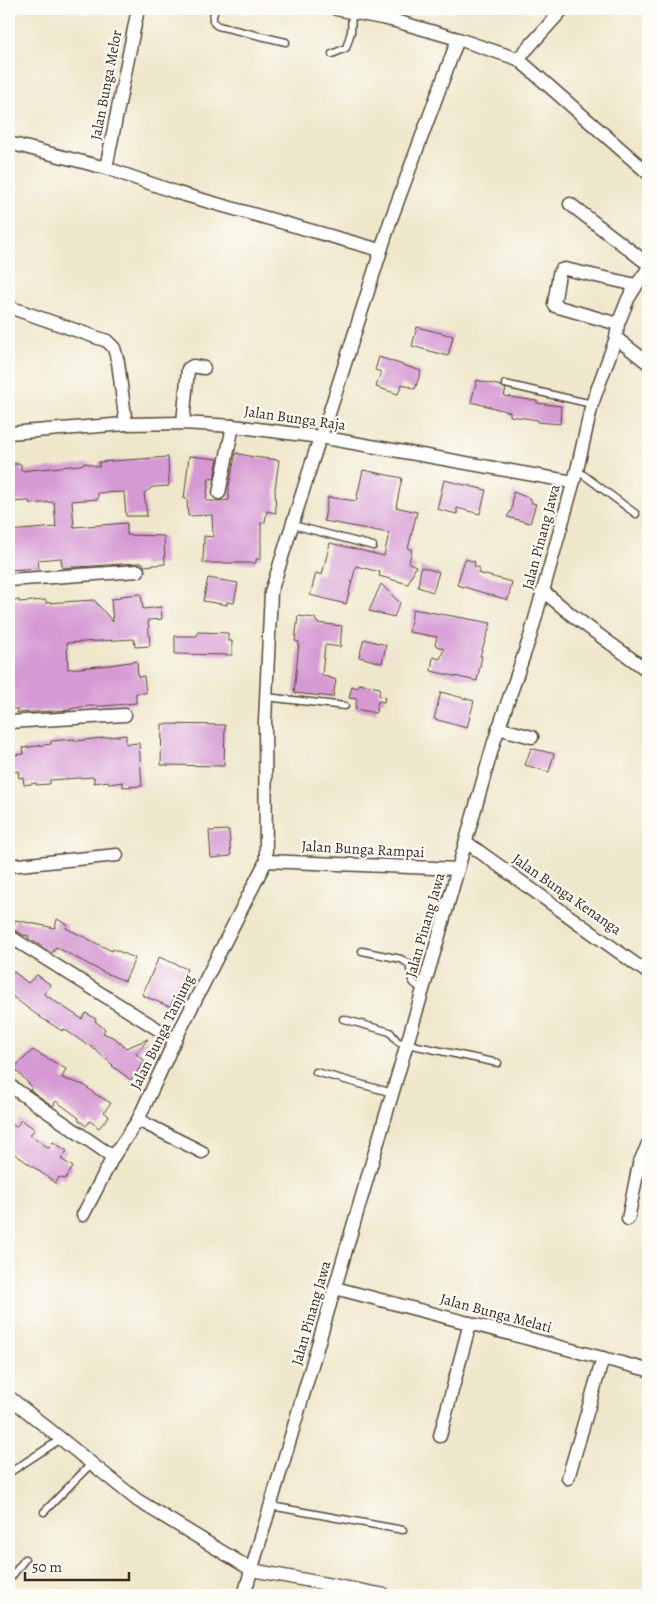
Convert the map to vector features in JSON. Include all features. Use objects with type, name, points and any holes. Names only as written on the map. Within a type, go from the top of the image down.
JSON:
[{"type":"street","name":"Jalan Bunga Melor","points":[[106,168],[138,9]]},
{"type":"street","points":[[336,9],[352,12],[393,14],[458,39],[518,59],[648,173]]},
{"type":"street","points":[[518,59],[563,9]]},
{"type":"street","points":[[266,861],[266,698],[272,592],[380,250],[458,39]]},
{"type":"street","points":[[9,143],[106,168],[178,192],[380,250]]},
{"type":"street","points":[[570,204],[648,264]]},
{"type":"street","points":[[618,324],[555,306],[559,274],[561,270],[565,269],[636,285]]},
{"type":"street","name":"Jalan Pinang Jawa","points":[[244,1595],[393,1093],[498,728],[530,637],[575,476],[592,404],[628,299],[648,269]]},
{"type":"street","points":[[9,307],[106,341],[114,348],[118,362],[126,424]]},
{"type":"street","points":[[616,338],[648,364]]},
{"type":"street","points":[[183,423],[188,369],[193,366],[204,368]]},
{"type":"street","name":"Jalan Bunga Raja","points":[[9,433],[126,424],[183,423],[233,426],[320,437],[575,476]]},
{"type":"street","points":[[219,493],[233,426]]},
{"type":"street","points":[[9,580],[138,571]]},
{"type":"street","points":[[543,591],[573,616],[648,671]]},
{"type":"street","points":[[9,722],[125,715]]},
{"type":"street","points":[[498,728],[532,737]]},
{"type":"street","name":"Jalan Bunga Kenanga","points":[[466,842],[648,973]]},
{"type":"street","points":[[9,866],[117,855]]},
{"type":"street","name":"Jalan Bunga Rampai","points":[[266,861],[458,869]]},
{"type":"street","name":"Jalan Bunga Tanjung","points":[[83,1215],[113,1157],[138,1120],[175,1040],[266,861]]},
{"type":"street","points":[[9,936],[175,1040]]},
{"type":"street","points":[[9,1086],[113,1157]]},
{"type":"street","points":[[138,1120],[202,1152]]},
{"type":"street","points":[[628,1219],[640,1164],[648,1144]]},
{"type":"street","name":"Jalan Bunga Melati","points":[[335,1288],[648,1370]]},
{"type":"street","points":[[440,1436],[470,1323]]},
{"type":"street","points":[[568,1478],[603,1358]]},
{"type":"street","points":[[9,1397],[137,1500],[252,1570],[385,1595]]},
{"type":"lane","points":[[215,9],[212,20],[218,26],[286,42]]},
{"type":"lane","points":[[332,54],[346,48],[351,32],[352,12]]},
{"type":"lane","points":[[505,384],[592,404]]},
{"type":"lane","points":[[575,476],[636,514]]},
{"type":"lane","points":[[293,525],[373,546]]},
{"type":"lane","points":[[266,698],[345,706]]},
{"type":"lane","points":[[362,951],[401,959],[410,964],[411,979],[414,985],[423,989]]},
{"type":"lane","points":[[343,1019],[390,1032],[395,1041],[498,1062]]},
{"type":"lane","points":[[316,1072],[393,1093]]},
{"type":"lane","points":[[9,1473],[61,1439]]},
{"type":"lane","points":[[44,1512],[92,1463]]},
{"type":"lane","points":[[270,1506],[403,1530]]},
{"type":"lane","points":[[9,1580],[25,1559]]},
{"type":"building","points":[[417,327],[453,336],[448,356],[412,346]]},
{"type":"building","points":[[379,357],[421,371],[415,389],[402,384],[398,394],[376,387],[381,372],[375,370]]},
{"type":"building","points":[[477,380],[501,386],[506,389],[504,396],[561,406],[560,424],[538,422],[538,420],[510,416],[510,412],[471,402]]},
{"type":"building","points":[[236,453],[279,460],[275,489],[276,513],[267,511],[265,522],[261,523],[261,559],[256,559],[256,563],[203,563],[204,536],[213,537],[212,515],[188,516],[187,499],[184,499],[189,456],[218,459],[214,479],[209,478],[206,501],[221,501],[229,500],[229,486]]},
{"type":"building","points":[[168,457],[169,486],[153,487],[144,493],[147,516],[126,516],[124,492],[98,493],[98,499],[72,501],[74,527],[127,523],[127,535],[164,536],[165,564],[144,566],[143,563],[137,563],[62,568],[61,558],[38,560],[39,568],[9,570],[9,531],[56,527],[54,502],[30,504],[29,501],[9,502],[9,464],[21,464],[21,471],[86,463],[99,467],[99,462]]},
{"type":"building","points":[[363,470],[402,478],[396,507],[417,512],[408,549],[412,549],[409,563],[416,566],[408,584],[379,576],[380,572],[356,566],[346,604],[310,595],[316,573],[322,575],[330,543],[384,556],[389,533],[324,521],[328,497],[356,501]]},
{"type":"building","points":[[444,480],[486,490],[480,514],[457,508],[457,514],[437,509]]},
{"type":"building","points":[[513,492],[531,499],[532,503],[536,504],[530,523],[507,517],[512,509]]},
{"type":"building","points":[[465,559],[475,562],[474,566],[480,568],[478,573],[512,582],[508,600],[457,585]]},
{"type":"building","points":[[421,567],[439,572],[433,592],[418,587]]},
{"type":"building","points":[[208,578],[238,583],[234,603],[227,602],[227,605],[203,601]]},
{"type":"building","points":[[381,584],[400,603],[394,617],[369,611]]},
{"type":"building","points":[[141,594],[143,609],[161,607],[162,619],[148,620],[150,646],[135,647],[134,639],[67,643],[68,669],[137,661],[138,677],[144,676],[146,693],[136,693],[136,703],[87,706],[71,710],[17,713],[17,709],[9,709],[9,667],[11,667],[9,601],[46,600],[46,603],[94,600],[113,622],[111,599]]},
{"type":"building","points":[[413,609],[491,623],[480,656],[482,656],[477,681],[431,671],[433,657],[440,659],[444,649],[435,645],[437,637],[409,632]]},
{"type":"building","points":[[298,616],[315,618],[317,623],[342,626],[340,647],[325,645],[322,675],[336,680],[333,697],[294,693],[299,642],[295,641]]},
{"type":"building","points":[[198,632],[228,633],[228,641],[232,641],[232,655],[175,654],[175,636],[197,636]]},
{"type":"building","points":[[364,639],[386,645],[382,663],[359,657]]},
{"type":"building","points":[[359,684],[380,688],[379,695],[385,698],[384,702],[378,701],[376,713],[355,709],[357,699],[349,698],[352,686],[358,688]]},
{"type":"building","points":[[441,692],[474,701],[467,728],[434,719]]},
{"type":"building","points":[[162,724],[225,725],[224,766],[161,765]]},
{"type":"building","points":[[126,735],[126,744],[139,743],[142,786],[123,787],[123,782],[109,784],[108,781],[94,783],[94,777],[50,780],[50,784],[36,785],[36,783],[24,785],[23,777],[19,778],[18,771],[13,772],[11,755],[24,754],[23,748],[51,744],[51,741],[75,739],[76,741]]},
{"type":"building","points":[[531,748],[554,754],[549,772],[525,765]]},
{"type":"building","points":[[229,830],[231,856],[211,858],[209,831]]},
{"type":"building","points":[[57,919],[68,925],[66,928],[112,951],[113,949],[135,958],[125,981],[103,972],[56,947],[52,953],[28,938],[29,936],[13,929],[15,920],[55,928]]},
{"type":"building","points":[[159,957],[187,969],[170,1007],[142,995]]},
{"type":"building","points":[[9,968],[28,983],[37,975],[51,985],[44,994],[82,1019],[86,1013],[96,1019],[95,1021],[105,1029],[103,1033],[115,1038],[126,1048],[148,1039],[136,1054],[145,1061],[131,1080],[88,1044],[64,1029],[62,1031],[9,994]]},
{"type":"building","points":[[33,1050],[66,1069],[62,1078],[84,1085],[111,1103],[104,1112],[109,1116],[99,1128],[90,1121],[86,1126],[79,1118],[56,1101],[53,1106],[30,1090],[32,1087],[14,1068]]},
{"type":"building","points":[[21,1120],[35,1129],[30,1135],[49,1148],[53,1142],[67,1151],[61,1159],[73,1167],[65,1179],[59,1177],[56,1183],[9,1150],[9,1122],[16,1127]]}]
